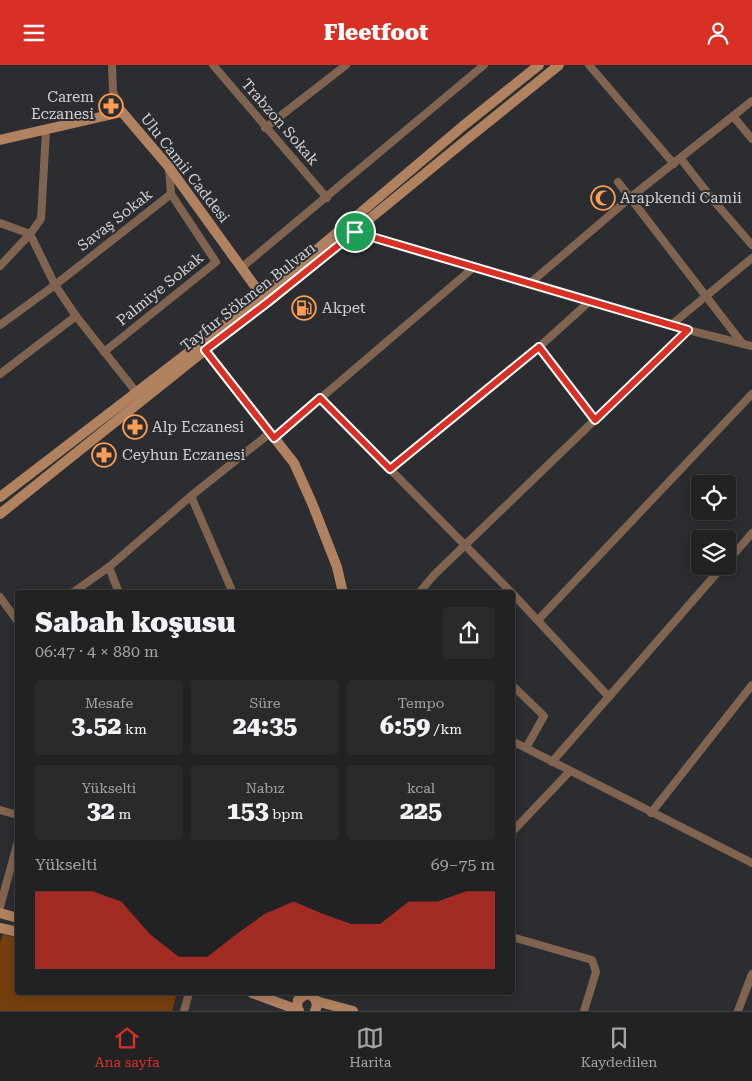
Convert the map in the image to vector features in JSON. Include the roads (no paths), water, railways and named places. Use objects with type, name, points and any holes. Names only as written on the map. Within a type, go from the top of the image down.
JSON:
[{"type":"main road","name":"Tayfur Sökmen Bulvarı","points":[[0,497],[262,297],[463,126],[539,65]]},
{"type":"main road","name":"Tayfur Sökmen Bulvarı","points":[[0,514],[268,302],[560,65]]},
{"type":"main road","name":"Ulu Camii Caddesi","points":[[0,141],[122,112],[169,168],[262,297]]},
{"type":"main road","points":[[205,350],[294,463],[337,567],[342,590]]},
{"type":"main road","points":[[0,913],[15,917]]},
{"type":"main road","points":[[0,928],[15,931]]},
{"type":"main road","points":[[258,995],[299,1010],[298,1000],[309,998],[353,1011]]},
{"type":"street","points":[[112,65],[114,92],[122,112]]},
{"type":"street","name":"Trabzon Sokak","points":[[214,65],[327,198]]},
{"type":"street","points":[[266,128],[346,65]]},
{"type":"street","points":[[241,268],[484,65]]},
{"type":"street","points":[[589,65],[674,164]]},
{"type":"street","points":[[529,284],[631,197],[752,101]]},
{"type":"street","points":[[733,116],[752,139]]},
{"type":"street","points":[[0,266],[30,234],[41,219],[46,131]]},
{"type":"street","points":[[681,159],[752,245]]},
{"type":"street","name":"Savaş Sokak","points":[[0,325],[55,285],[171,194],[169,168]]},
{"type":"street","points":[[618,182],[742,343]]},
{"type":"street","name":"Palmiye Sokak","points":[[104,352],[216,262],[171,194]]},
{"type":"street","points":[[0,223],[30,234],[55,285],[76,316],[137,393]]},
{"type":"street","points":[[347,224],[355,232],[473,268],[688,330],[752,346]]},
{"type":"street","points":[[671,325],[752,258]]},
{"type":"street","points":[[76,590],[109,567],[191,496],[320,398],[473,268]]},
{"type":"street","points":[[390,469],[539,347],[590,301]]},
{"type":"street","points":[[0,374],[76,316]]},
{"type":"street","points":[[422,590],[434,575],[688,330]]},
{"type":"street","points":[[539,347],[595,420]]},
{"type":"street","points":[[538,619],[752,394]]},
{"type":"street","points":[[320,398],[509,590]]},
{"type":"street","points":[[191,496],[232,590]]},
{"type":"street","points":[[736,552],[752,533]]},
{"type":"street","points":[[109,567],[118,590]]},
{"type":"street","points":[[552,762],[715,575]]},
{"type":"street","points":[[515,596],[609,697]]},
{"type":"street","points":[[0,597],[15,618]]},
{"type":"street","points":[[651,813],[752,685]]},
{"type":"street","points":[[515,688],[544,716],[526,748]]},
{"type":"street","points":[[515,742],[651,813],[751,861]]},
{"type":"street","points":[[515,829],[570,771]]},
{"type":"street","points":[[0,810],[15,814]]},
{"type":"street","points":[[0,907],[15,852]]},
{"type":"street","points":[[515,938],[592,960],[596,972],[584,1011]]},
{"type":"street","points":[[738,1011],[752,974]]},
{"type":"street","points":[[184,1011],[188,995]]},
{"type":"place","name":"Carem Eczanesi","points":[[111,106]]},
{"type":"place","name":"Arapkendi Camii","points":[[603,198]]},
{"type":"place","name":"Akpet","points":[[304,308]]},
{"type":"place","name":"Alp Eczanesi","points":[[135,427]]},
{"type":"place","name":"Ceyhun Eczanesi","points":[[104,455]]}]
